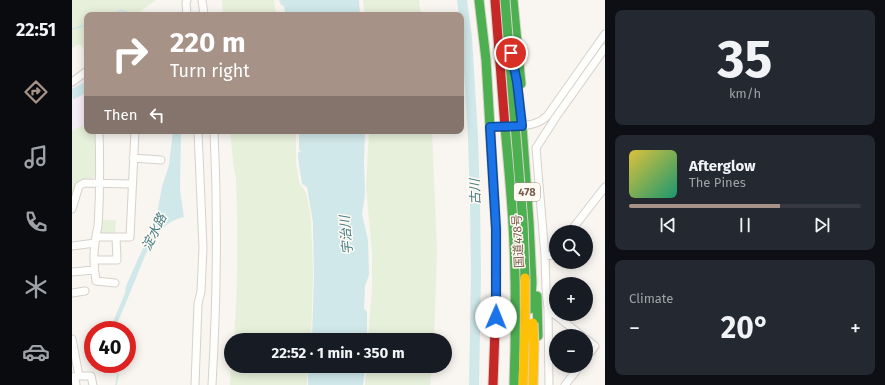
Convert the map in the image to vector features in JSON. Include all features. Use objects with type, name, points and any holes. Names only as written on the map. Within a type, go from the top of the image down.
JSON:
[{"type":"main road","points":[[479,0],[486,60],[496,229],[496,302],[493,385]]},
{"type":"main road","points":[[496,0],[515,250],[516,323],[514,385]]},
{"type":"main road","name":"国道478号","points":[[496,0],[516,72],[523,126],[532,284],[527,322],[509,385]]},
{"type":"main road","points":[[505,0],[523,223],[532,296],[534,346],[533,385]]},
{"type":"main road","name":"国道478号","points":[[513,0],[532,222],[538,326],[538,385]]},
{"type":"main road","points":[[523,223],[526,320],[524,385]]},
{"type":"street","points":[[187,0],[187,12]]},
{"type":"street","points":[[202,0],[204,12]]},
{"type":"street","points":[[549,385],[548,310],[536,148],[553,115],[605,34]]},
{"type":"street","points":[[490,127],[531,125],[553,115],[605,48]]},
{"type":"street","points":[[72,82],[84,74]]},
{"type":"street","points":[[99,134],[100,183],[94,270],[96,281],[115,283]]},
{"type":"street","points":[[72,246],[96,240],[116,237],[130,237],[135,134]]},
{"type":"street","points":[[195,385],[198,304],[201,291],[203,248],[198,134]]},
{"type":"street","points":[[212,385],[217,266],[214,134]]},
{"type":"street","points":[[133,158],[161,160]]},
{"type":"street","points":[[72,209],[79,186],[84,183],[132,184]]},
{"type":"street","points":[[575,225],[605,187]]},
{"type":"street","points":[[94,260],[117,260],[116,237]]},
{"type":"street","points":[[545,256],[549,256]]},
{"type":"street","points":[[72,272],[94,270]]},
{"type":"street","points":[[536,288],[546,288]]},
{"type":"street","points":[[72,293],[85,291]]},
{"type":"street","points":[[548,310],[573,329]]},
{"type":"street","points":[[72,339],[76,385]]},
{"type":"street","points":[[565,385],[574,373]]},
{"type":"street","points":[[75,377],[92,376],[93,385]]},
{"type":"shaded area","points":[[84,78],[84,134],[97,134],[97,174],[92,181],[83,180],[72,199],[72,85]]},
{"type":"green space","points":[[72,0],[156,0],[139,12],[84,12],[84,49],[79,44],[72,48]]},
{"type":"green space","points":[[222,0],[274,0],[276,12],[223,12]]},
{"type":"green space","points":[[363,0],[419,0],[421,12],[365,12]]},
{"type":"green space","points":[[82,125],[84,128],[84,134],[96,134],[96,174],[92,180],[80,181],[76,185],[72,196],[72,131]]},
{"type":"green space","points":[[230,134],[296,134],[296,163],[299,182],[306,193],[311,221],[313,273],[311,333],[234,333],[237,279],[236,177]]},
{"type":"green space","points":[[369,134],[432,134],[437,250],[434,333],[369,333],[372,287],[372,253],[366,186]]},
{"type":"green space","points":[[101,220],[116,220],[115,235],[103,235],[100,233]]},
{"type":"green space","points":[[230,373],[307,373],[307,385],[230,385]]},
{"type":"green space","points":[[366,373],[431,373],[430,385],[365,385]]},
{"type":"water","points":[[279,0],[359,0],[360,12],[285,12],[284,6],[281,5]]},
{"type":"water","points":[[84,82],[84,94],[73,100],[72,89]]},
{"type":"water","points":[[173,134],[181,134],[180,191],[184,217],[165,226],[158,234],[146,253],[118,321],[113,321],[125,293],[126,286],[156,219],[162,187],[169,165]]},
{"type":"water","name":"宇治川","points":[[299,134],[365,134],[365,195],[362,214],[368,240],[369,275],[365,286],[364,309],[367,312],[367,333],[312,333],[314,274],[313,222],[307,187],[302,184],[298,153],[301,151],[299,150]]},
{"type":"water","points":[[308,373],[364,373],[363,385],[308,385]]},
{"type":"waterway","name":"古川","points":[[462,0],[464,12]]},
{"type":"waterway","points":[[118,12],[121,10],[127,12]]},
{"type":"waterway","name":"古川","points":[[464,15],[467,38],[473,137],[475,203],[476,273],[474,385]]},
{"type":"waterway","points":[[72,29],[84,26]]},
{"type":"waterway","name":"淀水路","points":[[116,385],[118,374]]},
{"type":"traffic: fast","points":[[479,0],[486,60],[496,229],[496,274]]},
{"type":"traffic: fast","points":[[505,0],[523,223],[525,278]]},
{"type":"traffic: fast","points":[[513,0],[521,84]]},
{"type":"traffic: fast","points":[[516,76],[522,126],[529,222],[532,283],[530,309]]},
{"type":"traffic: fast","points":[[505,127],[515,264],[514,385]]},
{"type":"traffic: fast","points":[[537,296],[538,336]]},
{"type":"traffic: jam","points":[[495,0],[505,127]]},
{"type":"traffic: jam","points":[[493,385],[496,274]]},
{"type":"traffic: slow","points":[[523,385],[525,278]]},
{"type":"traffic: slow","points":[[533,323],[533,385]]},
{"type":"route","points":[[496,317],[496,229],[490,127],[522,126],[516,72],[511,53]]}]
